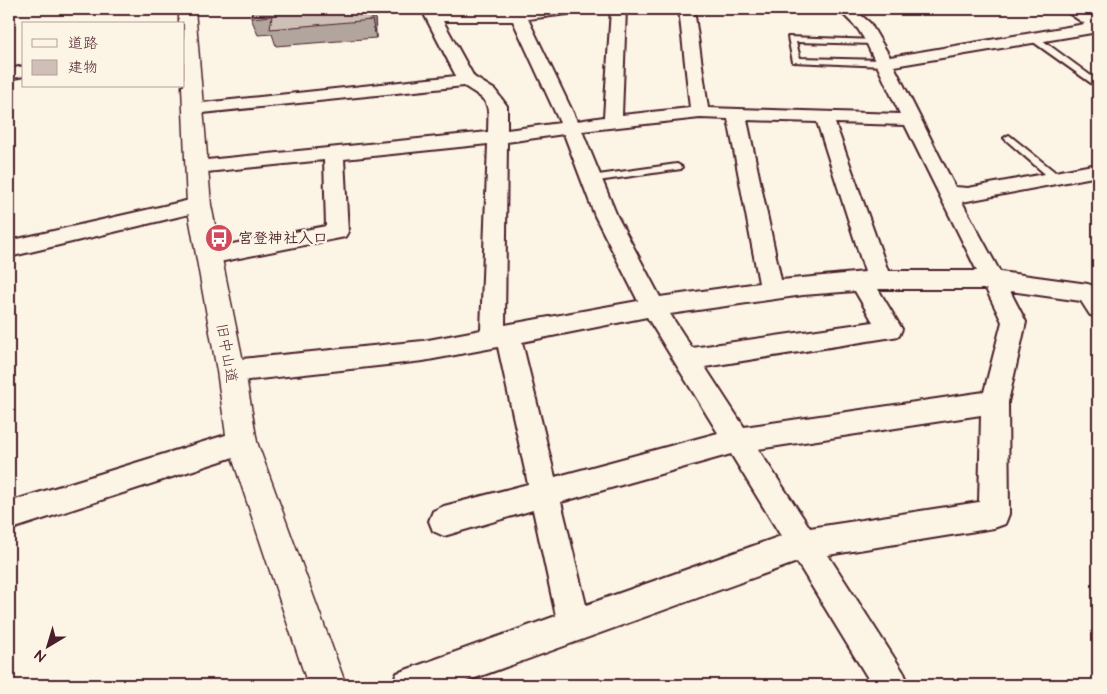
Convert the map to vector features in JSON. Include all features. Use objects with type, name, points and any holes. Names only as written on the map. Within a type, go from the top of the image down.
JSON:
[{"type":"main road","name":"旧中山道","points":[[187,9],[186,42],[193,109],[199,205],[231,370],[242,442],[326,685]]},
{"type":"street","points":[[567,9],[517,12],[433,12],[467,80],[489,94],[498,106],[496,137],[500,336],[545,494],[575,626]]},
{"type":"street","points":[[613,121],[618,9]]},
{"type":"street","points":[[686,9],[700,113]]},
{"type":"street","points":[[408,685],[803,544],[994,514],[995,402],[1014,322],[911,120],[874,42],[864,26],[845,9]]},
{"type":"street","points":[[1072,9],[1098,27]]},
{"type":"street","points":[[517,12],[571,127],[606,216],[653,307],[892,685]]},
{"type":"street","points":[[884,63],[1098,27]]},
{"type":"street","points":[[9,74],[22,71]]},
{"type":"street","points":[[193,109],[467,80]]},
{"type":"street","points":[[197,168],[496,137],[613,121],[700,113],[911,120]]},
{"type":"street","points":[[736,113],[772,291]]},
{"type":"street","points":[[686,358],[890,329],[871,281],[824,116]]},
{"type":"street","points":[[209,256],[337,232],[334,154]]},
{"type":"street","points":[[948,194],[968,195],[1098,170]]},
{"type":"street","points":[[9,249],[199,205]]},
{"type":"street","points":[[231,370],[422,351],[653,307],[803,286],[871,281],[993,280],[1095,298]]},
{"type":"street","points":[[444,521],[737,440],[995,402]]},
{"type":"street","points":[[9,516],[242,442]]},
{"type":"lane","points":[[1034,38],[1098,85]]},
{"type":"lane","points":[[874,42],[791,39],[796,60],[884,63]]},
{"type":"lane","points":[[1009,138],[1056,178]]},
{"type":"lane","points":[[591,179],[677,167]]},
{"type":"building","points":[[253,9],[372,9],[372,20],[270,29],[272,16],[251,18]]},
{"type":"place","name":"宮登神社入口","points":[[219,238]]}]
